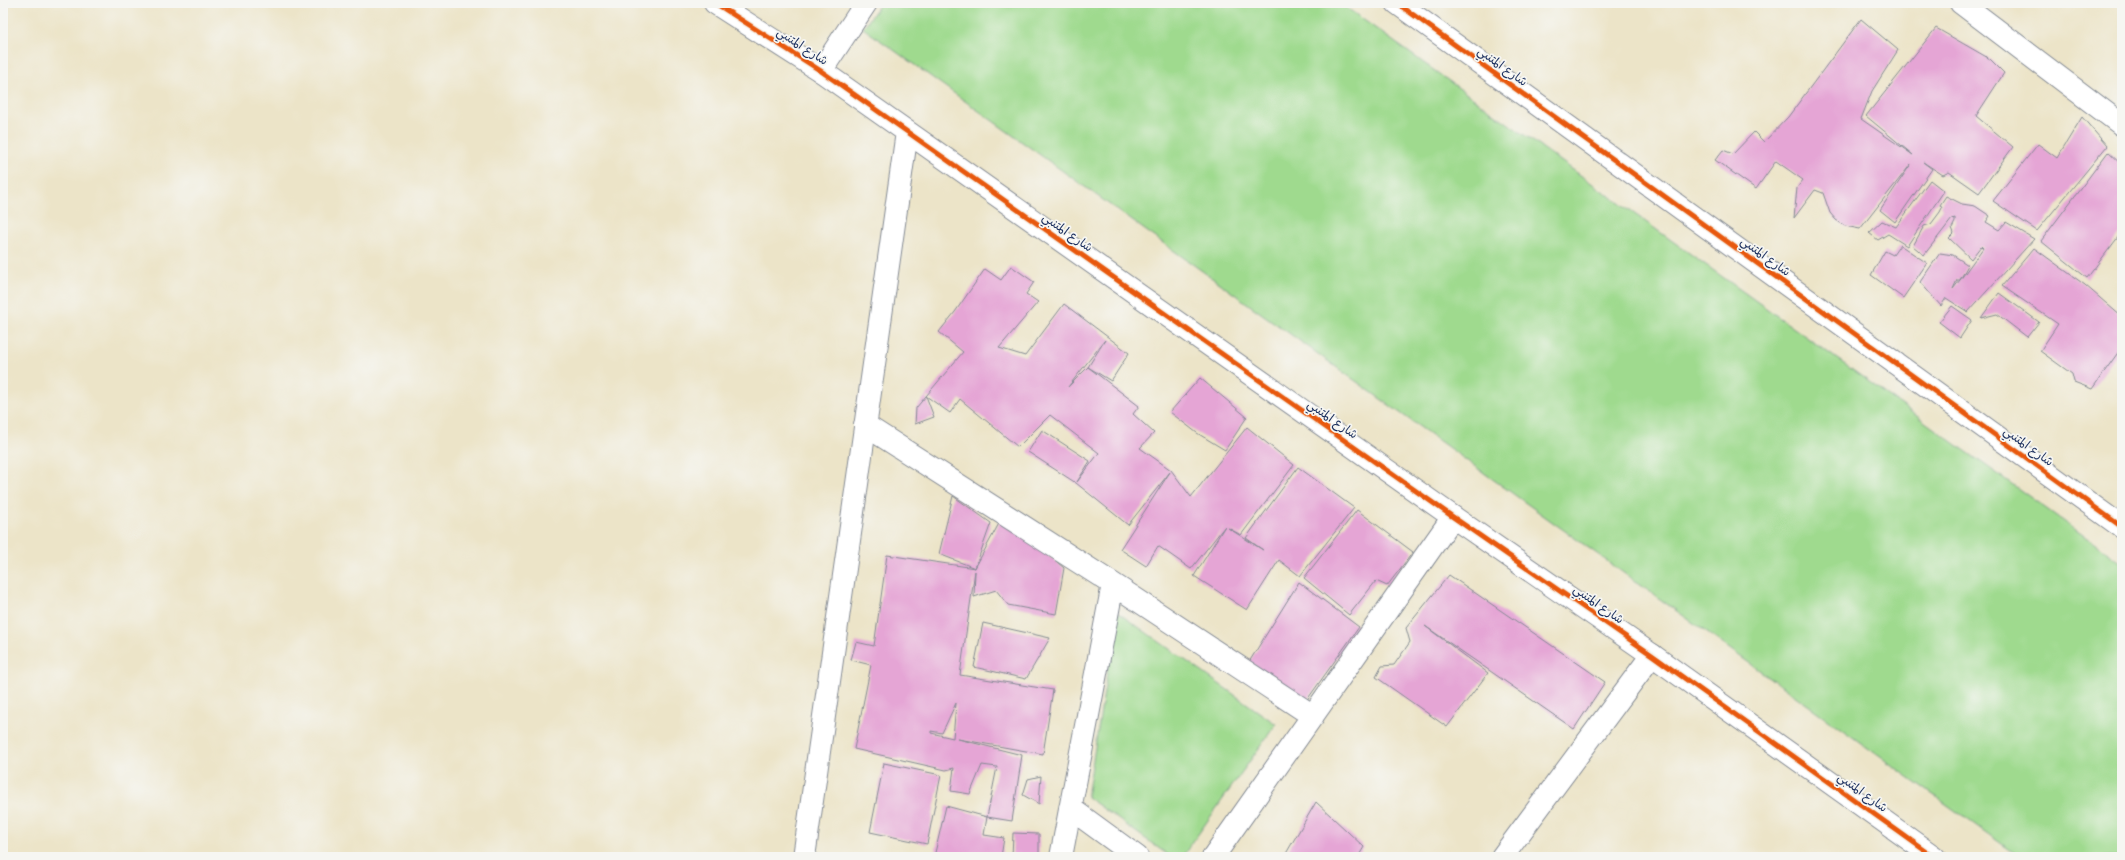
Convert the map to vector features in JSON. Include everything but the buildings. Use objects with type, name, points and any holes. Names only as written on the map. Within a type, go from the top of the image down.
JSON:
[{"type":"street","name":"شارع المتنبي","points":[[715,3],[821,71],[1453,517],[1652,655],[1934,857]]},
{"type":"street","points":[[821,71],[866,3]]},
{"type":"street","name":"شارع المتنبي","points":[[1396,3],[2120,522]]},
{"type":"street","points":[[1961,3],[2122,125]]},
{"type":"street","points":[[804,857],[907,132]]},
{"type":"street","points":[[865,425],[1113,584],[1313,716]]},
{"type":"street","points":[[1213,857],[1453,517]]},
{"type":"street","points":[[1061,857],[1113,584]]},
{"type":"street","points":[[1502,857],[1652,655]]},
{"type":"street","points":[[1070,808],[1137,857]]},
{"type":"green space","points":[[881,3],[1340,3],[2122,563],[2122,857],[2020,857],[863,28]]},
{"type":"green space","points":[[1117,612],[1276,724],[1182,857],[1171,857],[1087,797]]},
{"type":"cycle path","points":[[715,3],[821,71],[1453,517],[1652,655],[1934,857]]},
{"type":"cycle path","points":[[1397,3],[2122,527]]}]
